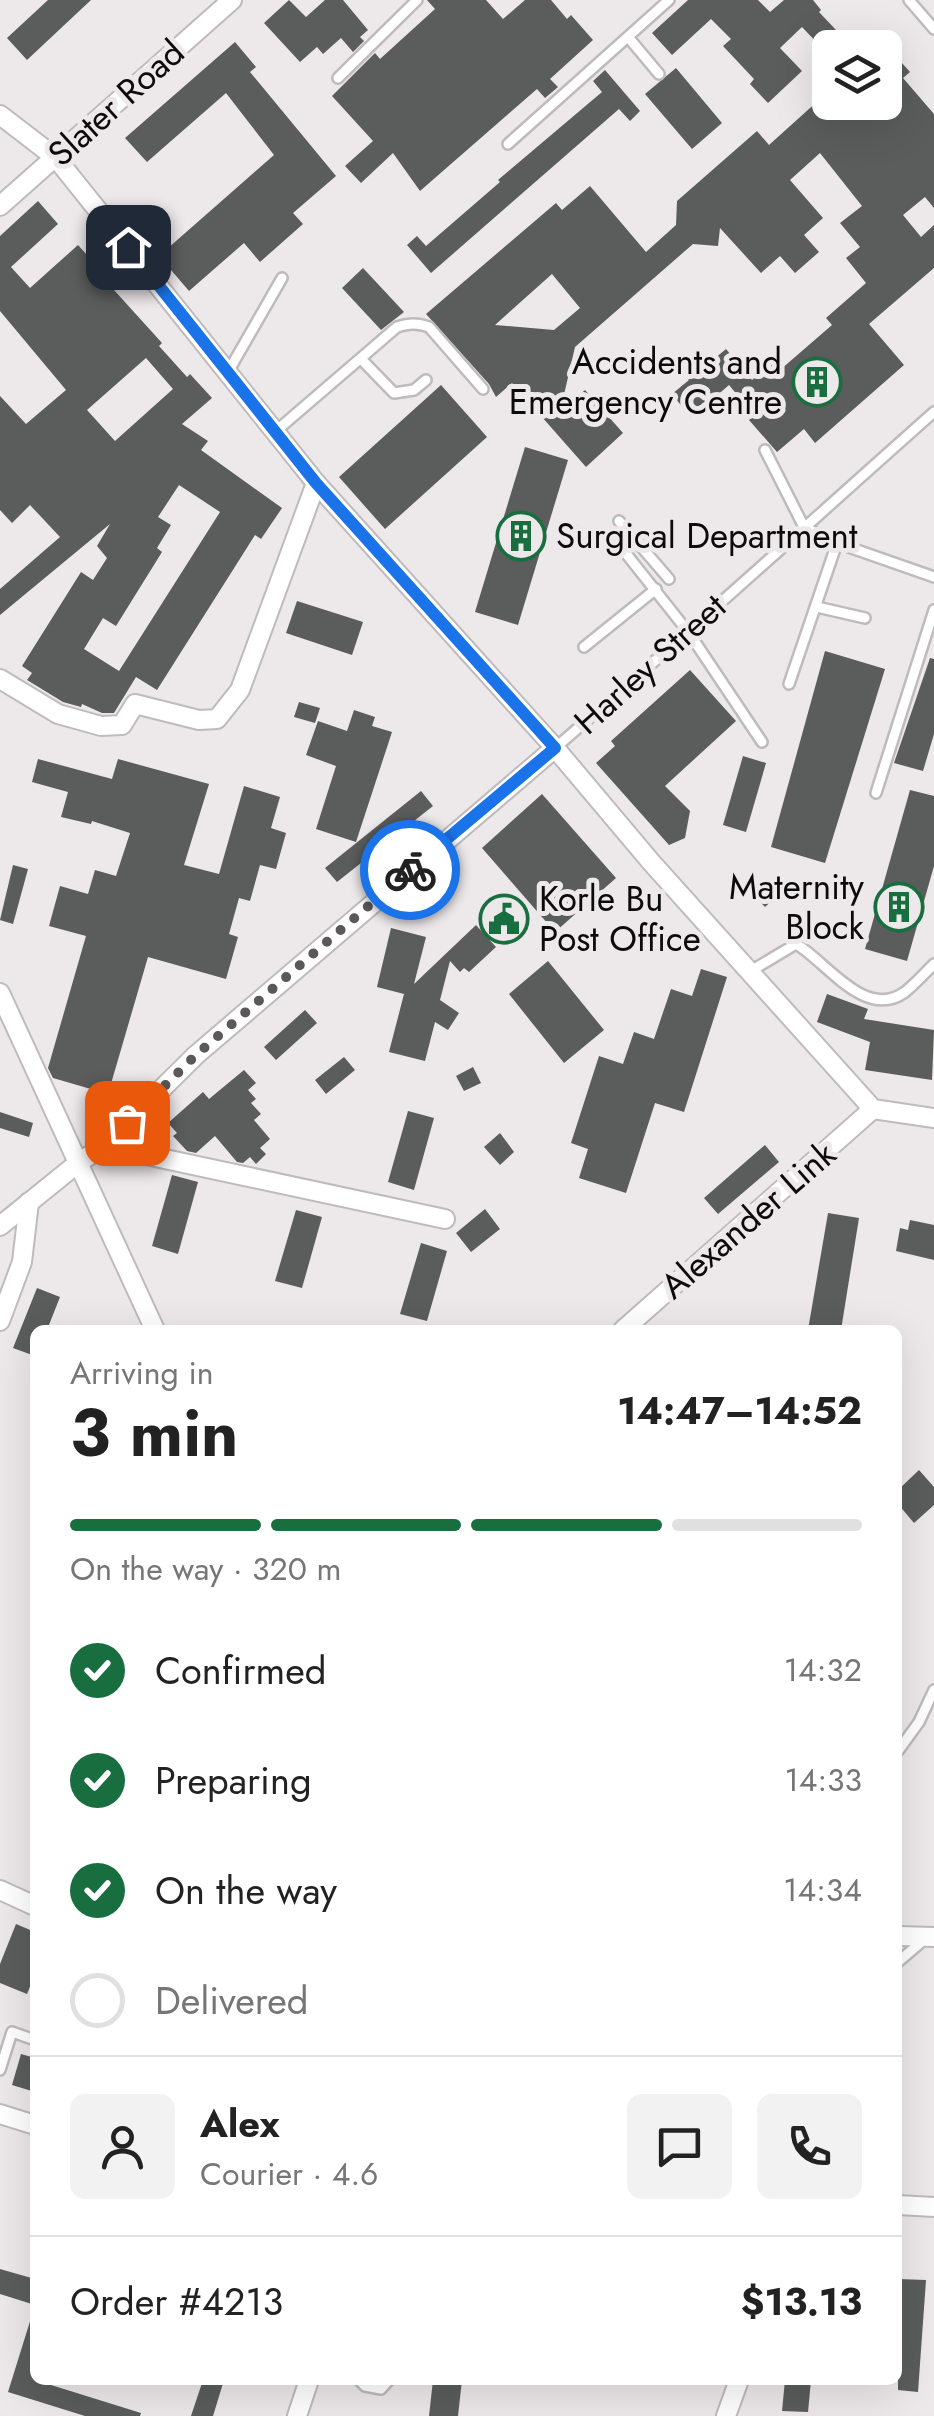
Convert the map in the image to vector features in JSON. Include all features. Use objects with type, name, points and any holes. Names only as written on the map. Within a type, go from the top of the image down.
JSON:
[{"type":"street","name":"Slater Road","points":[[0,206],[232,0]]},
{"type":"street","points":[[0,114],[56,158],[316,483],[874,1109],[934,1118]]},
{"type":"street","points":[[0,679],[58,714],[101,726],[122,724],[136,704],[199,720],[217,720],[240,690],[316,483]]},
{"type":"street","name":"Harley Street","points":[[0,1226],[104,1146],[196,1055],[555,748]]},
{"type":"street","points":[[0,993],[153,1325]]},
{"type":"street","name":"Alexander Link","points":[[629,1325],[874,1109]]},
{"type":"street","points":[[104,1146],[445,1219]]},
{"type":"street","points":[[0,1321],[22,1262],[30,1202]]},
{"type":"street","points":[[0,1890],[30,1904]]},
{"type":"street","points":[[902,1936],[931,1937]]},
{"type":"street","points":[[0,2114],[30,2123]]},
{"type":"street","points":[[902,2205],[934,2207]]},
{"type":"street","points":[[297,2416],[308,2385]]},
{"type":"street","points":[[726,2416],[737,2385]]},
{"type":"lane","points":[[338,78],[417,0]]},
{"type":"lane","points":[[508,144],[669,0]]},
{"type":"lane","points":[[910,0],[934,29]]},
{"type":"lane","points":[[628,37],[659,74]]},
{"type":"lane","points":[[228,372],[282,278]]},
{"type":"lane","points":[[276,431],[398,327],[418,323],[429,327],[483,389]]},
{"type":"lane","points":[[361,359],[394,393],[414,390],[426,380]]},
{"type":"lane","name":"Harley Street","points":[[555,748],[934,412]]},
{"type":"lane","points":[[766,450],[804,527],[837,543],[934,576]]},
{"type":"lane","points":[[619,521],[668,579]]},
{"type":"lane","points":[[565,528],[624,551],[689,633],[762,742]]},
{"type":"lane","points":[[789,684],[837,543]]},
{"type":"lane","points":[[584,647],[656,589]]},
{"type":"lane","points":[[817,607],[866,618]]},
{"type":"lane","points":[[876,793],[934,610]]},
{"type":"lane","points":[[750,972],[796,944],[856,992],[880,1000],[902,995],[934,964]]},
{"type":"lane","points":[[902,1745],[934,1690]]},
{"type":"lane","points":[[902,1959],[931,1937]]},
{"type":"lane","points":[[0,2070],[12,2032],[30,2038]]},
{"type":"building","points":[[48,0],[91,0],[27,60],[7,38]]},
{"type":"building","points":[[289,0],[306,17],[325,0],[343,0],[368,30],[360,37],[364,41],[353,52],[341,38],[323,54],[317,47],[300,62],[264,23]]},
{"type":"building","points":[[427,0],[486,0],[503,19],[525,0],[551,0],[593,40],[550,79],[558,87],[545,98],[537,89],[420,191],[393,153],[361,183],[345,166],[373,141],[332,96],[375,53],[380,59],[435,9]]},
{"type":"building","points":[[688,0],[758,0],[770,12],[784,0],[813,0],[836,30],[812,30],[812,38],[802,27],[780,48],[802,71],[768,103],[750,84],[754,79],[723,46],[731,39],[711,19],[672,55],[652,33]]},
{"type":"building","points":[[235,42],[256,67],[250,72],[336,176],[293,213],[303,224],[260,262],[244,243],[189,291],[159,256],[274,155],[226,93],[147,162],[125,138]]},
{"type":"building","points":[[902,63],[910,72],[903,78],[934,114],[934,208],[925,197],[903,215],[921,237],[934,225],[934,268],[869,324],[904,365],[815,443],[804,429],[777,452],[749,420],[754,415],[729,385],[691,418],[672,394],[689,380],[678,367],[697,351],[708,364],[726,349],[752,380],[773,362],[780,370],[832,325],[826,318],[866,283],[846,258],[860,247],[840,223],[862,206],[820,153],[790,180],[823,218],[804,235],[819,252],[795,273],[780,256],[761,273],[720,228],[718,246],[693,244],[575,347],[560,412],[585,390],[623,433],[586,467],[512,383],[496,397],[489,384],[426,314],[556,203],[562,210],[590,186],[646,252],[676,225],[677,201],[757,131],[769,145],[812,106],[812,120],[902,120]],"holes":[[[552,274],[580,308],[554,330],[495,325]]]},
{"type":"building","points":[[676,68],[722,123],[692,149],[645,94]]},
{"type":"building","points":[[605,70],[640,111],[630,121],[619,109],[431,273],[407,245],[417,236],[426,246],[602,92],[593,81]]},
{"type":"building","points":[[38,201],[58,224],[11,267],[30,288],[78,245],[162,343],[159,346],[212,398],[182,424],[208,441],[201,450],[282,508],[261,539],[255,535],[157,690],[136,677],[114,713],[63,702],[27,680],[32,673],[22,666],[81,572],[93,580],[107,558],[97,546],[110,524],[0,615],[0,589],[60,537],[30,505],[12,523],[0,510],[0,396],[26,424],[66,390],[0,311],[0,236]],"holes":[[[146,358],[173,389],[115,441],[87,410]],[[179,485],[220,512],[119,671],[84,649],[103,618],[116,626],[162,552],[157,548],[171,525],[158,517]]]},
{"type":"building","points":[[363,268],[404,312],[381,330],[342,288]]},
{"type":"building","points":[[441,385],[487,437],[385,529],[339,477]]},
{"type":"building","name":"Surgical Department","points":[[525,447],[568,460],[518,625],[475,612]]},
{"type":"building","points":[[297,601],[363,622],[352,655],[286,633]]},
{"type":"building","points":[[825,651],[885,669],[825,863],[771,847]]},
{"type":"building","points":[[930,658],[934,659],[934,734],[923,771],[894,763]]},
{"type":"building","points":[[690,670],[736,721],[665,786],[690,811],[685,838],[669,845],[596,763],[615,746],[611,741]]},
{"type":"building","points":[[299,702],[320,708],[315,723],[294,717]]},
{"type":"building","points":[[354,710],[375,717],[372,726],[392,732],[356,842],[316,829],[336,766],[306,755],[318,721],[347,731]]},
{"type":"building","points":[[743,756],[766,763],[746,832],[723,825]]},
{"type":"building","points":[[38,759],[112,779],[118,759],[209,784],[184,865],[219,874],[244,786],[280,797],[271,828],[286,833],[276,869],[260,865],[250,901],[239,898],[229,934],[238,937],[226,979],[148,957],[108,1094],[53,1078],[48,1068],[86,936],[49,926],[60,886],[88,894],[95,870],[116,876],[130,833],[92,821],[91,824],[61,817],[68,792],[32,782]]},
{"type":"building","name":"Maternity Block","points":[[910,790],[934,796],[934,866],[907,961],[865,949]]},
{"type":"building","points":[[421,791],[433,806],[337,882],[325,868]]},
{"type":"building","points":[[542,794],[616,878],[555,932],[482,848]]},
{"type":"building","points":[[13,865],[28,869],[13,924],[0,920]]},
{"type":"building","points":[[765,881],[778,895],[765,907],[752,893]]},
{"type":"building","points":[[476,925],[496,947],[469,972],[464,968],[460,972],[450,961],[440,1000],[459,1013],[448,1030],[435,1022],[425,1061],[389,1052],[404,994],[377,987],[391,928],[426,937],[414,984]]},
{"type":"building","points":[[548,961],[604,1030],[564,1063],[509,994]]},
{"type":"building","points":[[701,969],[727,977],[684,1112],[655,1103],[626,1193],[579,1178],[588,1149],[571,1143],[599,1056],[623,1064],[634,1032],[654,1039],[671,989],[692,996]]},
{"type":"building","points":[[827,994],[868,1009],[864,1019],[934,1030],[932,1080],[865,1070],[870,1042],[817,1022]]},
{"type":"building","points":[[305,1010],[317,1023],[276,1060],[264,1047]]},
{"type":"building","points":[[344,1057],[355,1070],[326,1094],[315,1080]]},
{"type":"building","points":[[473,1067],[481,1083],[464,1091],[456,1076]]},
{"type":"building","points":[[244,1070],[256,1083],[248,1090],[256,1099],[251,1103],[261,1114],[254,1120],[270,1139],[260,1148],[266,1154],[256,1164],[250,1157],[243,1163],[237,1162],[215,1136],[196,1153],[187,1151],[173,1136],[177,1133],[168,1123],[203,1092],[209,1099]]},
{"type":"building","points":[[408,1111],[434,1118],[414,1190],[388,1182]]},
{"type":"building","points":[[0,1112],[33,1123],[29,1137],[0,1128]]},
{"type":"building","points":[[500,1133],[514,1152],[500,1165],[484,1147]]},
{"type":"building","points":[[765,1145],[779,1162],[718,1214],[704,1198]]},
{"type":"building","points":[[172,1175],[198,1182],[178,1254],[152,1246]]},
{"type":"building","points":[[485,1209],[500,1229],[471,1252],[456,1233]]},
{"type":"building","points":[[296,1210],[322,1217],[302,1288],[275,1281]]},
{"type":"building","points":[[828,1213],[859,1218],[842,1325],[809,1325]]},
{"type":"building","points":[[910,1220],[934,1225],[934,1260],[896,1251],[900,1228],[908,1230]]},
{"type":"building","points":[[421,1243],[447,1251],[427,1321],[400,1314]]},
{"type":"building","points":[[37,1288],[60,1297],[49,1325],[30,1325],[30,1354],[13,1348]]},
{"type":"building","points":[[919,1470],[934,1487],[934,1505],[914,1523],[902,1509],[902,1486]]},
{"type":"building","points":[[16,1924],[30,1930],[27,1994],[0,1983],[0,1964]]},
{"type":"building","points":[[21,2054],[30,2057],[30,2090],[12,2085]]},
{"type":"building","points":[[0,2269],[30,2278],[30,2303],[0,2294]]},
{"type":"building","points":[[902,2279],[926,2280],[918,2392],[898,2390],[898,2385],[902,2385]]},
{"type":"building","points":[[30,2321],[30,2385],[51,2385],[141,2413],[85,2416],[8,2392]]},
{"type":"building","points":[[201,2385],[222,2385],[213,2416],[191,2416]]},
{"type":"building","points":[[432,2385],[461,2385],[458,2416],[429,2416]]},
{"type":"building","points":[[785,2385],[811,2385],[808,2412],[782,2411]]},
{"type":"way so far","points":[[127,1123],[196,1055],[410,870]]},
{"type":"place","name":"Accidents and Emergency Centre","points":[[817,382]]},
{"type":"place","name":"Surgical Department","points":[[521,536]]},
{"type":"place","name":"Maternity Block","points":[[899,907]]},
{"type":"place","name":"Korle Bu Post Office","points":[[504,919]]},
{"type":"route","points":[[128,247],[316,483],[555,748],[410,870]]}]
